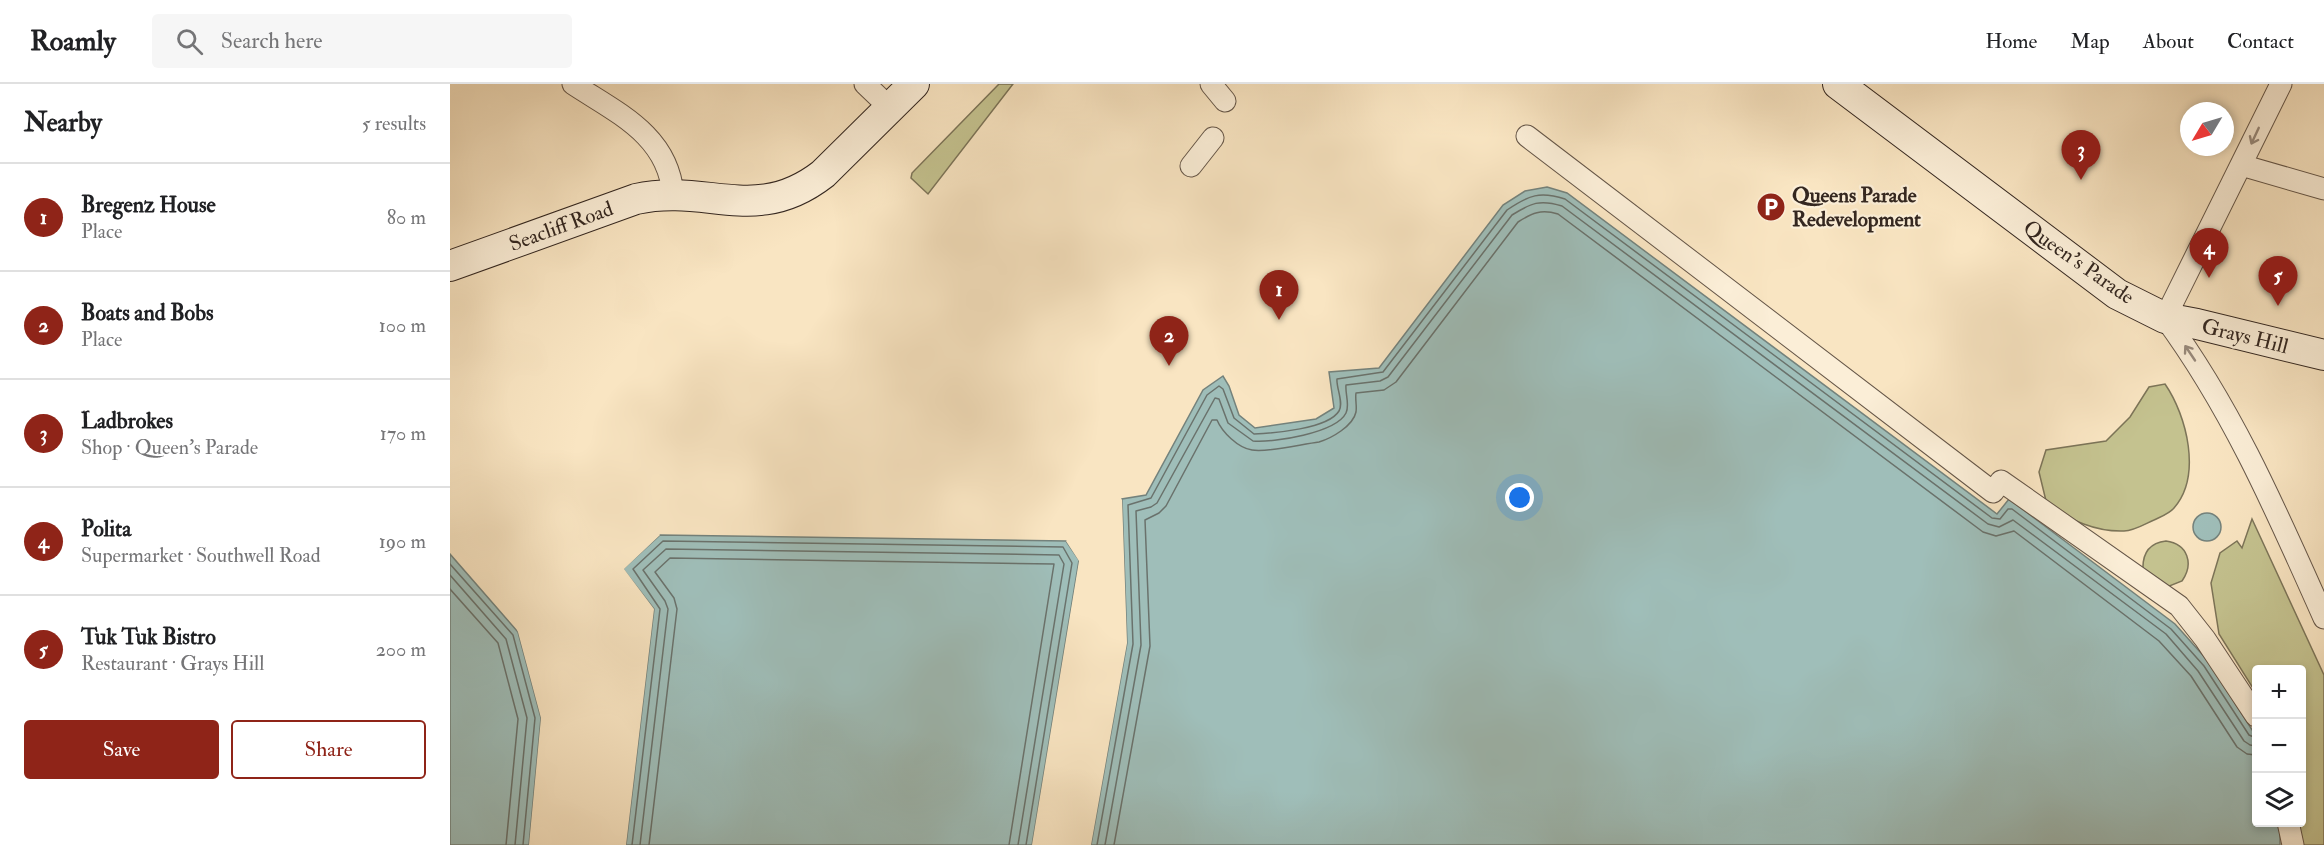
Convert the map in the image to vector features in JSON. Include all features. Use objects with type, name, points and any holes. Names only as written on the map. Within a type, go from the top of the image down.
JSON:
[{"type":"main road","name":"Seacliff Road","points":[[450,266],[636,199],[657,194],[738,202],[766,201],[790,195],[808,186],[824,174],[914,84]]},
{"type":"main road","name":"Queen's Parade","points":[[1838,84],[2116,294],[2165,318]]},
{"type":"main road","name":"Grays Hill","points":[[2165,318],[2324,355]]},
{"type":"street","points":[[573,84],[638,126],[652,141],[671,176],[673,194]]},
{"type":"street","points":[[865,84],[889,107]]},
{"type":"street","points":[[1211,84],[1225,101]]},
{"type":"street","points":[[2165,318],[2281,84]]},
{"type":"street","points":[[1527,136],[1992,492],[2001,481],[2179,606],[2205,639],[2252,710]]},
{"type":"street","points":[[1191,166],[1213,138]]},
{"type":"street","points":[[2241,165],[2324,189]]},
{"type":"street","name":"Queen's Parade","points":[[2165,318],[2192,354],[2264,487],[2324,618]]},
{"type":"street","points":[[2289,827],[2293,845]]},
{"type":"shaded area","points":[[999,84],[1013,84],[928,194],[911,178],[912,173]]},
{"type":"shaded area","points":[[2165,384],[2180,412],[2188,446],[2188,480],[2183,495],[2174,508],[2136,529],[2113,531],[2084,524],[2047,505],[2039,472],[2046,450],[2106,441],[2130,417],[2149,387]]},
{"type":"shaded area","points":[[2252,519],[2324,675],[2324,845],[2302,845],[2299,827],[2306,827],[2306,665],[2252,665],[2252,687],[2219,634],[2211,583],[2220,553],[2237,541],[2242,548]]},
{"type":"shaded area","points":[[2166,541],[2184,550],[2188,562],[2186,575],[2182,581],[2167,587],[2143,571],[2144,559],[2148,550],[2155,544]]},
{"type":"water","points":[[1547,187],[1567,193],[1997,514],[2009,499],[2175,624],[2209,662],[2252,730],[2252,827],[2279,827],[2280,845],[1091,845],[1127,643],[1122,499],[1146,495],[1203,390],[1223,376],[1239,415],[1255,428],[1316,419],[1334,408],[1329,372],[1379,368],[1503,205],[1525,191]]},
{"type":"water","points":[[2207,513],[2217,517],[2221,527],[2217,537],[2207,541],[2197,537],[2193,527],[2197,517]]},
{"type":"water","points":[[660,535],[1066,541],[1079,560],[1032,845],[626,845],[654,609],[623,569]]},
{"type":"water","points":[[450,554],[518,632],[541,718],[529,845],[450,845]]},
{"type":"pier","points":[[1122,499],[1127,643],[1091,845],[1088,845],[1124,643],[1119,501]]},
{"type":"pier","points":[[658,533],[660,535],[624,569],[654,609],[626,845],[623,845],[651,610],[621,569]]},
{"type":"pier","points":[[1069,539],[1082,561],[1035,845],[1032,845],[1079,561],[1066,541]]},
{"type":"pier","points":[[513,621],[521,631],[544,717],[532,845],[529,845],[541,718]]},
{"type":"place","name":"Ladbrokes","points":[[2081,180]]},
{"type":"place","name":"Queens Parade Redevelopment","points":[[1771,207]]},
{"type":"place","name":"Polita","points":[[2209,278]]},
{"type":"place","name":"Tuk Tuk Bistro","points":[[2278,306]]},
{"type":"place","name":"Bregenz House","points":[[1279,320]]},
{"type":"place","name":"Boats and Bobs","points":[[1169,366]]}]
